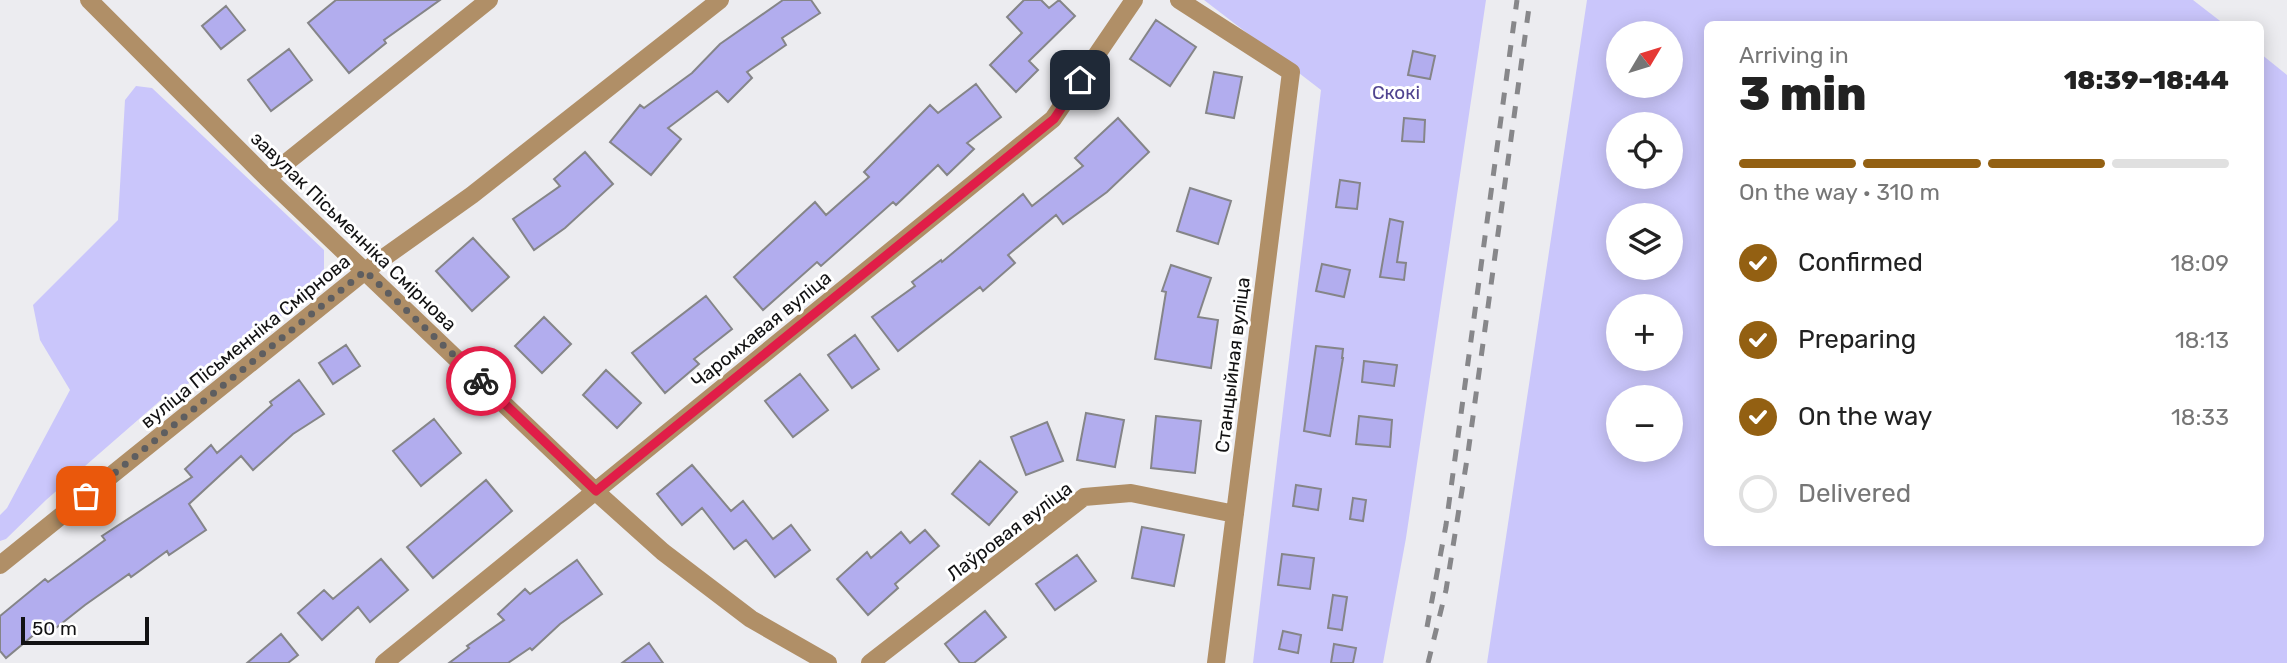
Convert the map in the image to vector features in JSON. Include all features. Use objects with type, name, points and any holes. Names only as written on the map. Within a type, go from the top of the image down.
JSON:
[{"type":"street","name":"завулак Пісьменніка Смірнова","points":[[89,0],[267,178],[663,552],[751,619],[828,663]]},
{"type":"street","points":[[267,178],[489,0]]},
{"type":"street","name":"вуліца Пісьменніка Смірнова","points":[[0,565],[365,271],[472,195],[720,0]]},
{"type":"street","name":"Чаромхавая вуліца","points":[[384,663],[1054,119],[1134,0]]},
{"type":"street","name":"Станцыйная вуліца","points":[[1180,0],[1291,72],[1216,663]]},
{"type":"street","name":"Лаўровая вуліца","points":[[870,663],[1084,497],[1131,493],[1235,514]]},
{"type":"green space","name":"Скокі","points":[[1204,0],[1486,0],[1406,538],[1383,663],[1253,663],[1321,90]]},
{"type":"green space","points":[[1587,0],[2193,0],[2220,21],[1704,21],[1704,546],[2264,546],[2264,56],[2287,75],[2287,663],[1487,663]]},
{"type":"green space","points":[[136,86],[152,88],[324,250],[324,276],[275,322],[252,328],[203,375],[162,399],[46,500],[6,539],[0,541],[0,515],[7,508],[70,390],[40,340],[33,305],[118,220],[125,100]]},
{"type":"building","points":[[336,0],[440,0],[384,40],[386,43],[349,73],[308,23]]},
{"type":"building","points":[[783,0],[811,0],[820,13],[782,38],[786,45],[747,72],[752,78],[728,102],[717,91],[668,128],[681,139],[651,175],[610,142],[640,105],[644,108],[692,73],[720,44]]},
{"type":"building","points":[[1024,0],[1041,0],[1049,8],[1059,0],[1075,16],[1029,61],[1038,70],[1016,92],[990,65],[1022,33],[1007,17]]},
{"type":"building","points":[[226,6],[245,30],[221,49],[202,26]]},
{"type":"building","points":[[1156,20],[1196,47],[1170,86],[1130,59]]},
{"type":"building","points":[[289,49],[312,80],[271,111],[248,80]]},
{"type":"building","points":[[1413,51],[1435,56],[1430,79],[1408,75]]},
{"type":"building","points":[[1214,72],[1242,77],[1234,118],[1206,113]]},
{"type":"building","points":[[976,84],[1001,117],[967,143],[974,149],[947,175],[938,165],[896,205],[893,202],[821,266],[817,262],[763,310],[734,277],[815,202],[826,215],[869,177],[864,172],[930,105],[938,113]]},
{"type":"building","points":[[1118,118],[1149,152],[1107,192],[1063,224],[1056,215],[1008,255],[1015,263],[983,291],[980,287],[898,351],[872,317],[915,286],[912,282],[941,260],[942,262],[1023,194],[1032,206],[1083,166],[1075,158]]},
{"type":"building","points":[[1404,118],[1425,120],[1424,142],[1402,141]]},
{"type":"building","points":[[585,152],[613,184],[565,228],[534,250],[513,219],[560,186],[554,179]]},
{"type":"building","points":[[1340,180],[1360,183],[1357,209],[1336,207]]},
{"type":"building","points":[[1190,188],[1231,201],[1218,244],[1177,231]]},
{"type":"building","points":[[1390,219],[1403,222],[1397,262],[1406,263],[1404,280],[1380,277]]},
{"type":"building","points":[[473,238],[509,277],[472,311],[436,271]]},
{"type":"building","points":[[1322,264],[1350,270],[1344,297],[1316,291]]},
{"type":"building","points":[[1171,265],[1211,278],[1198,317],[1218,320],[1211,368],[1155,359],[1166,292],[1162,291]]},
{"type":"building","points":[[706,296],[732,329],[694,359],[699,364],[665,393],[632,353]]},
{"type":"building","points":[[544,317],[571,344],[542,373],[515,346]]},
{"type":"building","points":[[855,335],[879,369],[852,388],[828,355]]},
{"type":"building","points":[[346,345],[360,366],[333,384],[319,363]]},
{"type":"building","points":[[1316,346],[1343,349],[1330,436],[1304,431]]},
{"type":"building","points":[[1364,361],[1397,365],[1394,386],[1362,382]]},
{"type":"building","points":[[606,370],[641,403],[617,428],[583,395]]},
{"type":"building","points":[[800,374],[828,410],[793,437],[765,401]]},
{"type":"building","points":[[299,380],[324,414],[293,434],[253,470],[241,456],[189,504],[206,530],[169,555],[167,551],[131,577],[129,574],[47,635],[42,628],[6,658],[0,651],[0,616],[45,579],[48,582],[105,540],[102,536],[192,477],[185,469],[211,445],[217,453],[272,405],[270,402]]},
{"type":"building","points":[[1086,413],[1124,420],[1115,467],[1077,460]]},
{"type":"building","points":[[1156,416],[1201,421],[1195,473],[1151,468]]},
{"type":"building","points":[[1359,416],[1392,420],[1390,447],[1356,444]]},
{"type":"building","points":[[434,419],[461,453],[421,486],[393,451]]},
{"type":"building","points":[[1047,422],[1063,461],[1026,475],[1011,437]]},
{"type":"building","points":[[980,461],[1017,492],[989,525],[952,494]]},
{"type":"building","points":[[692,465],[731,511],[743,501],[773,539],[791,525],[810,550],[775,577],[746,540],[734,549],[702,508],[682,525],[657,494]]},
{"type":"building","points":[[486,480],[512,511],[433,578],[407,547]]},
{"type":"building","points":[[1296,485],[1321,489],[1318,510],[1293,506]]},
{"type":"building","points":[[1353,498],[1366,500],[1363,521],[1350,519]]},
{"type":"building","points":[[1142,527],[1184,535],[1174,586],[1132,578]]},
{"type":"building","points":[[925,530],[939,546],[895,584],[898,588],[868,615],[837,579],[867,552],[871,558],[901,532],[910,543]]},
{"type":"building","points":[[1282,554],[1314,558],[1310,589],[1278,585]]},
{"type":"building","points":[[1077,555],[1096,581],[1055,610],[1036,584]]},
{"type":"building","points":[[381,559],[408,590],[370,622],[358,607],[322,640],[298,613],[324,590],[333,599]]},
{"type":"building","points":[[577,560],[602,594],[560,624],[532,650],[530,648],[508,663],[449,663],[469,648],[467,646],[504,620],[498,614],[525,589],[530,594]]},
{"type":"building","points":[[1333,595],[1347,597],[1342,630],[1328,628]]},
{"type":"building","points":[[985,611],[1006,637],[974,663],[960,663],[945,644]]},
{"type":"building","points":[[1283,631],[1301,635],[1298,653],[1279,649]]},
{"type":"building","points":[[281,634],[298,655],[288,663],[247,663]]},
{"type":"building","points":[[649,643],[663,663],[622,663]]},
{"type":"building","points":[[1334,644],[1356,648],[1353,663],[1331,663]]},
{"type":"railway","points":[[1427,627],[1446,525],[1517,0]]},
{"type":"railway","points":[[1428,663],[1446,590],[1468,453],[1530,0]]},
{"type":"way so far","points":[[86,496],[365,271],[481,381]]},
{"type":"route","points":[[481,381],[596,491],[1054,119],[1080,80]]}]
